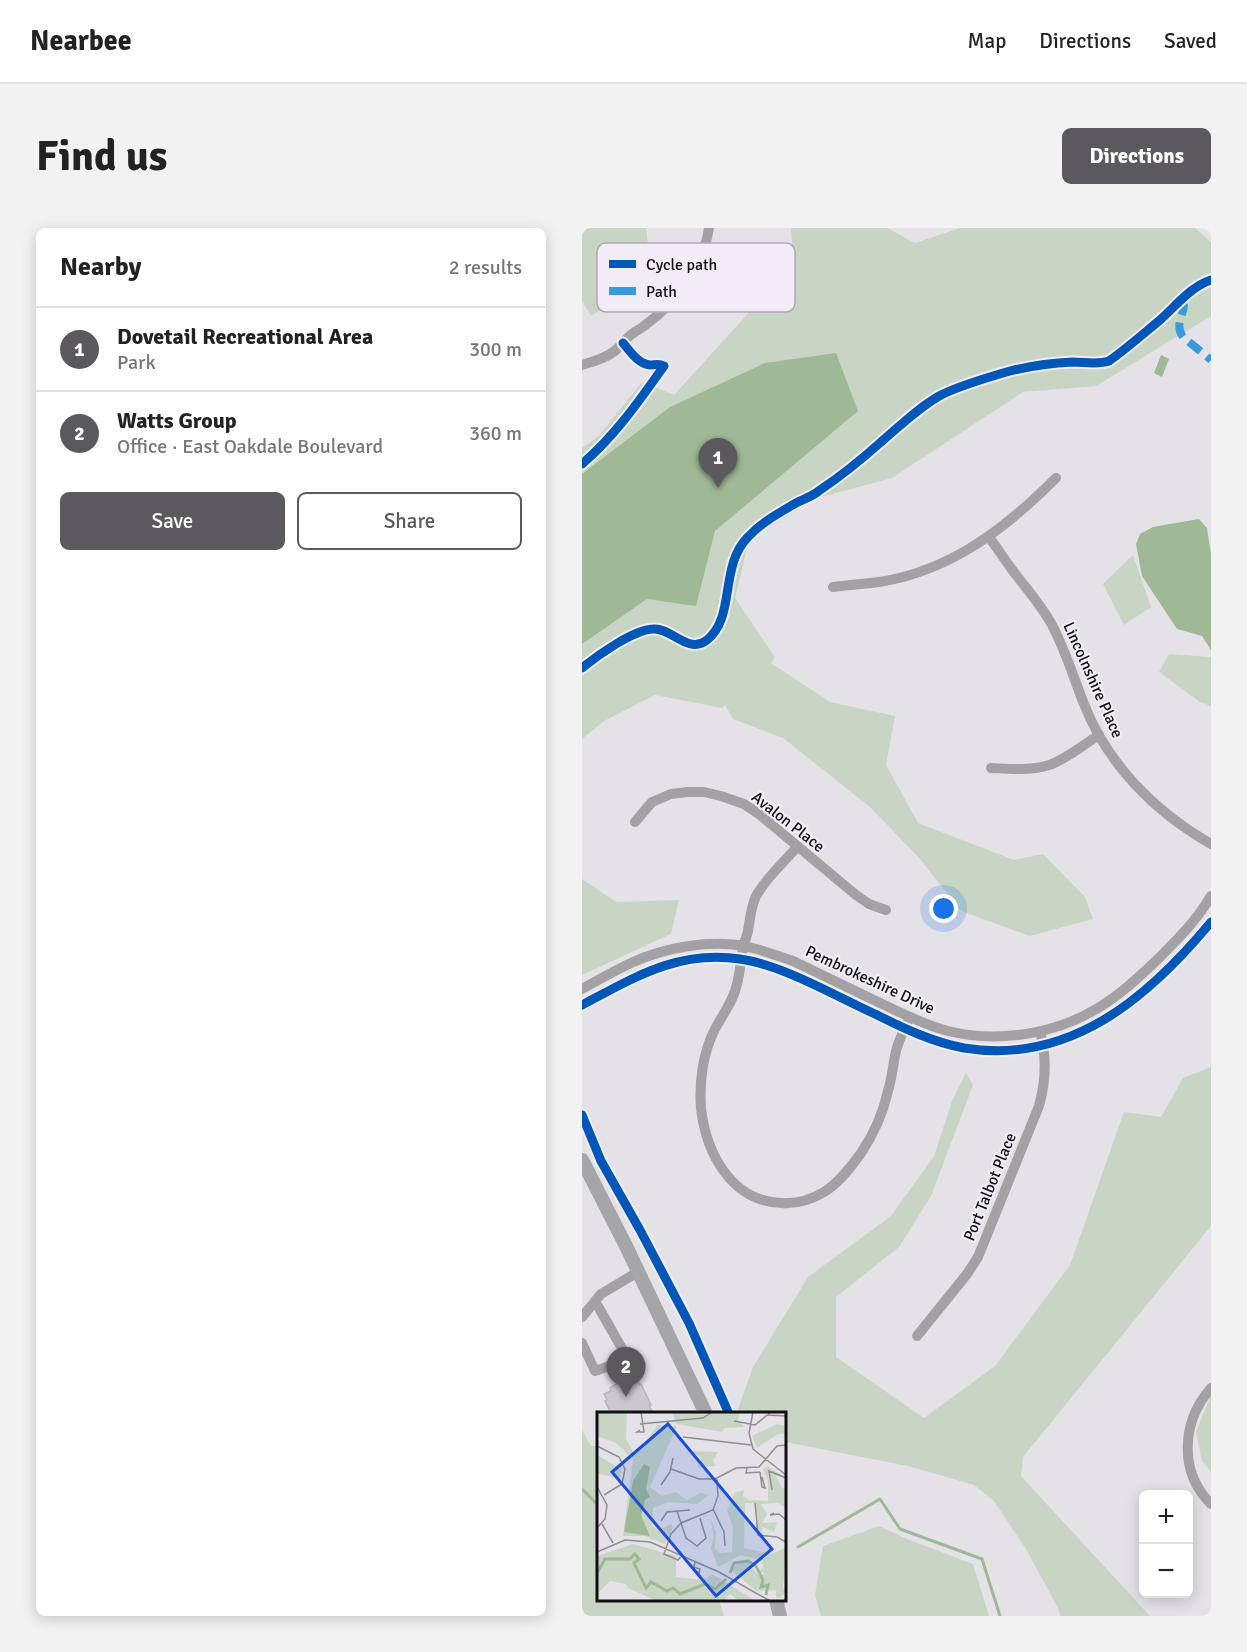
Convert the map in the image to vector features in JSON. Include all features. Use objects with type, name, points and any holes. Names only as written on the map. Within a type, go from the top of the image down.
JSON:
[{"type":"main road","points":[[583,1164],[706,1412]]},
{"type":"main road","points":[[776,1601],[780,1616]]},
{"type":"street","points":[[705,243],[708,228]]},
{"type":"street","points":[[582,365],[613,352],[660,312]]},
{"type":"street","points":[[833,586],[881,582],[937,565],[989,537],[1013,519],[1056,478]]},
{"type":"street","name":"Lincolnshire Place","points":[[989,537],[1050,621],[1065,650],[1084,705],[1114,759],[1145,795],[1174,820],[1211,844]]},
{"type":"street","points":[[992,768],[1020,770],[1051,765],[1099,735]]},
{"type":"street","name":"Avalon Place","points":[[635,822],[656,799],[670,794],[704,792],[721,796],[752,808],[856,894],[870,904],[886,910]]},
{"type":"street","points":[[797,847],[757,895],[751,908],[737,985],[707,1050],[701,1086],[701,1107],[708,1139],[725,1174],[740,1189],[760,1200],[774,1203],[800,1202],[824,1193],[834,1185],[861,1153],[883,1111],[896,1049],[910,1017]]},
{"type":"street","name":"Pembrokeshire Drive","points":[[582,989],[632,963],[669,950],[689,946],[743,946],[793,961],[938,1028],[967,1035],[1007,1036],[1040,1032],[1079,1018],[1097,1009],[1116,995],[1167,950],[1211,897]]},
{"type":"street","name":"Port Talbot Place","points":[[917,1336],[968,1274],[988,1233],[1044,1090],[1045,1056],[1040,1032]]},
{"type":"street","points":[[582,1317],[601,1294],[638,1272]]},
{"type":"street","points":[[582,1343],[595,1371],[611,1366],[620,1360],[624,1352],[595,1301]]},
{"type":"street","points":[[1211,1388],[1198,1406],[1191,1422],[1187,1450],[1193,1478],[1211,1504]]},
{"type":"shaded area","points":[[582,228],[646,228],[648,243],[597,243],[597,312],[591,316],[582,301]]},
{"type":"shaded area","points":[[791,228],[887,228],[915,243],[960,228],[1195,228],[1211,242],[1211,316],[1096,386],[1023,392],[892,478],[817,498],[749,540],[735,598],[775,657],[771,663],[830,702],[895,716],[886,765],[918,823],[1014,860],[1043,854],[1085,897],[1093,919],[1030,936],[961,911],[920,859],[870,807],[783,738],[733,719],[725,705],[722,708],[655,695],[604,721],[582,739],[582,448],[599,436],[642,382],[674,395],[749,312],[795,312],[795,243],[792,243]]},
{"type":"shaded area","points":[[836,353],[858,411],[715,531],[696,606],[647,599],[582,644],[582,474],[670,407],[765,363]]},
{"type":"shaded area","points":[[1161,355],[1169,359],[1162,377],[1154,373]]},
{"type":"shaded area","points":[[1199,519],[1207,528],[1211,554],[1211,650],[1202,636],[1177,629],[1142,576],[1136,544],[1140,534],[1153,527]]},
{"type":"shaded area","points":[[1133,555],[1151,607],[1124,625],[1103,584]]},
{"type":"shaded area","points":[[1169,654],[1211,657],[1211,706],[1200,702],[1159,672]]},
{"type":"shaded area","points":[[582,879],[616,902],[679,900],[671,934],[582,975]]},
{"type":"shaded area","points":[[1211,1067],[1211,1226],[1023,1457],[1021,1476],[1150,1616],[1060,1616],[1059,1610],[1026,1549],[994,1501],[974,1485],[908,1466],[786,1442],[786,1412],[740,1412],[738,1409],[753,1367],[808,1277],[891,1216],[934,1156],[952,1101],[966,1073],[973,1085],[931,1196],[899,1247],[836,1297],[836,1357],[924,1418],[995,1366],[1070,1265],[1124,1112],[1161,1117],[1183,1078]]},
{"type":"shaded area","points":[[1211,1395],[1211,1472],[1202,1461],[1196,1432]]},
{"type":"shaded area","points":[[582,1430],[591,1446],[597,1446],[597,1601],[719,1601],[724,1616],[582,1616]]},
{"type":"shaded area","points":[[879,1526],[973,1564],[989,1616],[821,1616],[815,1595],[823,1546]]},
{"type":"building","points":[[637,1379],[641,1384],[652,1412],[610,1412],[604,1394],[624,1380],[629,1382]]},
{"type":"waterway","points":[[582,1489],[597,1504]]},
{"type":"waterway","points":[[798,1547],[880,1499],[900,1529],[982,1559],[1000,1616]]},
{"type":"marked path","points":[[1181,301],[1184,306],[1179,326],[1183,337],[1211,360]]},
{"type":"cycle path","points":[[582,668],[616,644],[645,630],[660,630],[686,643],[700,644],[707,640],[716,630],[722,618],[733,562],[748,537],[771,518],[836,479],[933,400],[949,391],[1018,369],[1057,363],[1109,361],[1160,320],[1190,292],[1211,280]]},
{"type":"cycle path","points":[[582,464],[616,430],[664,366],[642,362],[623,343]]},
{"type":"cycle path","points":[[582,1005],[639,976],[677,962],[697,958],[740,959],[757,962],[791,974],[929,1038],[964,1048],[1002,1051],[1038,1046],[1072,1036],[1104,1020],[1133,1000],[1161,976],[1211,922]]},
{"type":"cycle path","points":[[582,1115],[601,1161],[689,1323],[728,1412]]},
{"type":"place","name":"Dovetail Recreational Area","points":[[718,488]]},
{"type":"place","name":"Watts Group","points":[[626,1397]]}]
